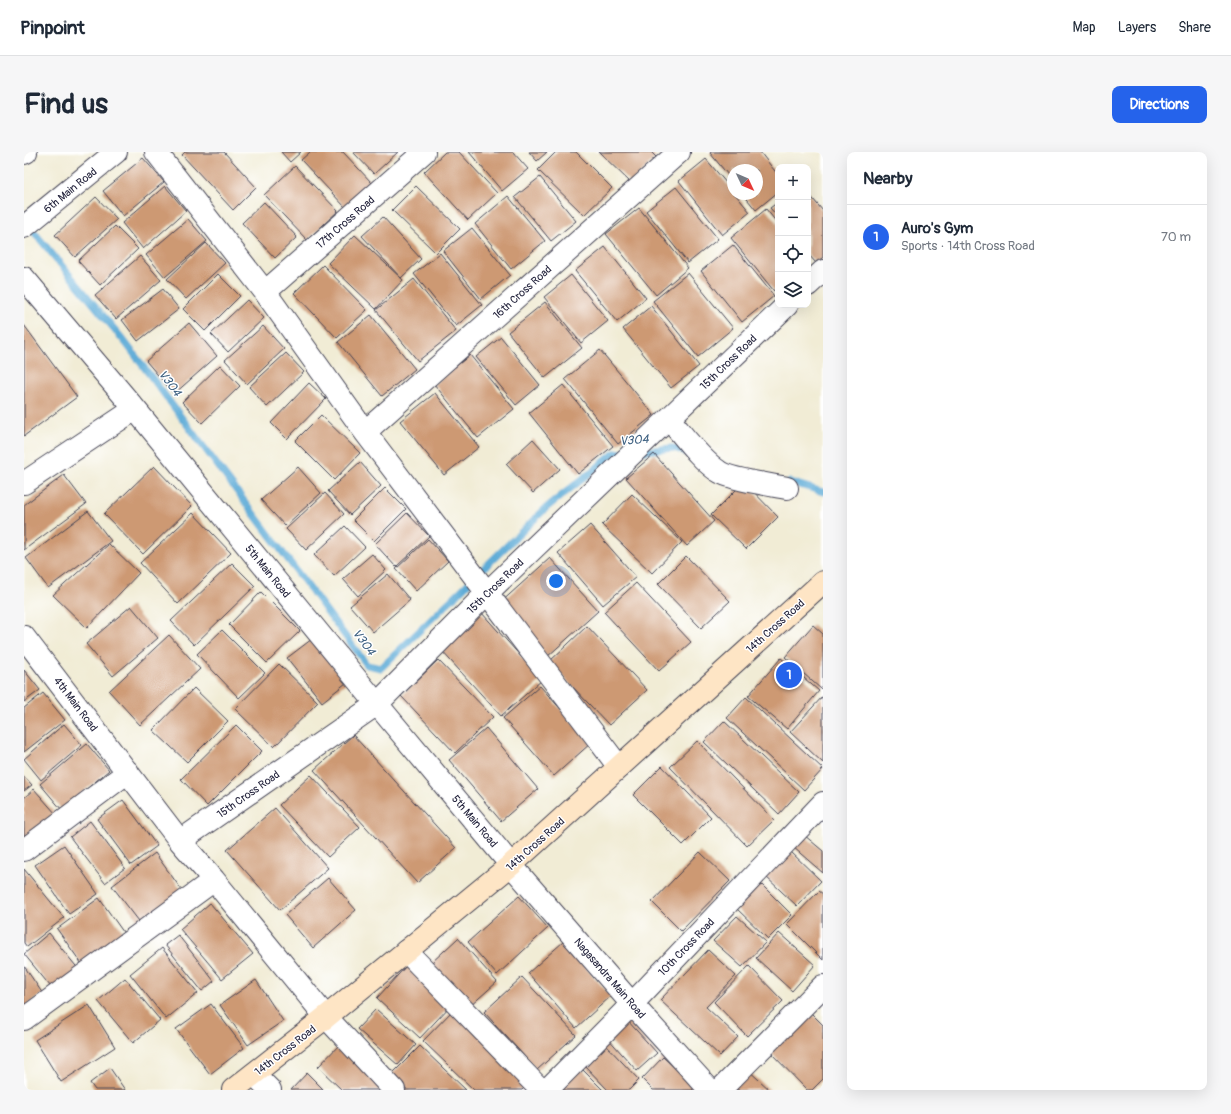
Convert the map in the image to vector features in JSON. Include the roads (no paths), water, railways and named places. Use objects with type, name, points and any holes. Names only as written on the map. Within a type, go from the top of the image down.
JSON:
[{"type":"main road","name":"14th Cross Road","points":[[233,1090],[326,1017],[512,865],[619,767],[821,587]]},
{"type":"street","name":"6th Main Road","points":[[24,227],[116,152]]},
{"type":"street","points":[[156,152],[265,292],[365,432],[619,767]]},
{"type":"street","name":"17th Cross Road","points":[[265,292],[424,152]]},
{"type":"street","name":"16th Cross Road","points":[[365,432],[679,152]]},
{"type":"street","name":"5th Main Road","points":[[24,278],[135,409],[377,704],[512,865]]},
{"type":"street","name":"15th Cross Road","points":[[180,841],[377,704],[487,593],[784,308]]},
{"type":"street","points":[[24,483],[135,409]]},
{"type":"street","points":[[669,419],[706,461],[719,472],[729,476],[787,488]]},
{"type":"street","name":"4th Main Road","points":[[24,637],[180,841],[214,880],[326,1017],[394,1090]]},
{"type":"street","points":[[24,850],[128,772]]},
{"type":"street","name":"10th Cross Road","points":[[547,1090],[632,1004],[823,803]]},
{"type":"street","name":"Nagasandra Main Road","points":[[512,865],[632,1004],[710,1090]]},
{"type":"street","points":[[24,1019],[214,880]]},
{"type":"street","points":[[406,951],[541,1090]]},
{"type":"street","points":[[720,1090],[823,986]]},
{"type":"street","points":[[254,1074],[270,1090]]},
{"type":"waterway","name":"V304","points":[[29,226],[125,342],[367,665],[381,668],[546,508],[615,453],[626,452]]},
{"type":"waterway","name":"V304","points":[[643,451],[673,448],[689,453]]},
{"type":"waterway","name":"V304","points":[[790,482],[823,492]]},
{"type":"place","name":"Auro's Gym","points":[[789,675]]}]
